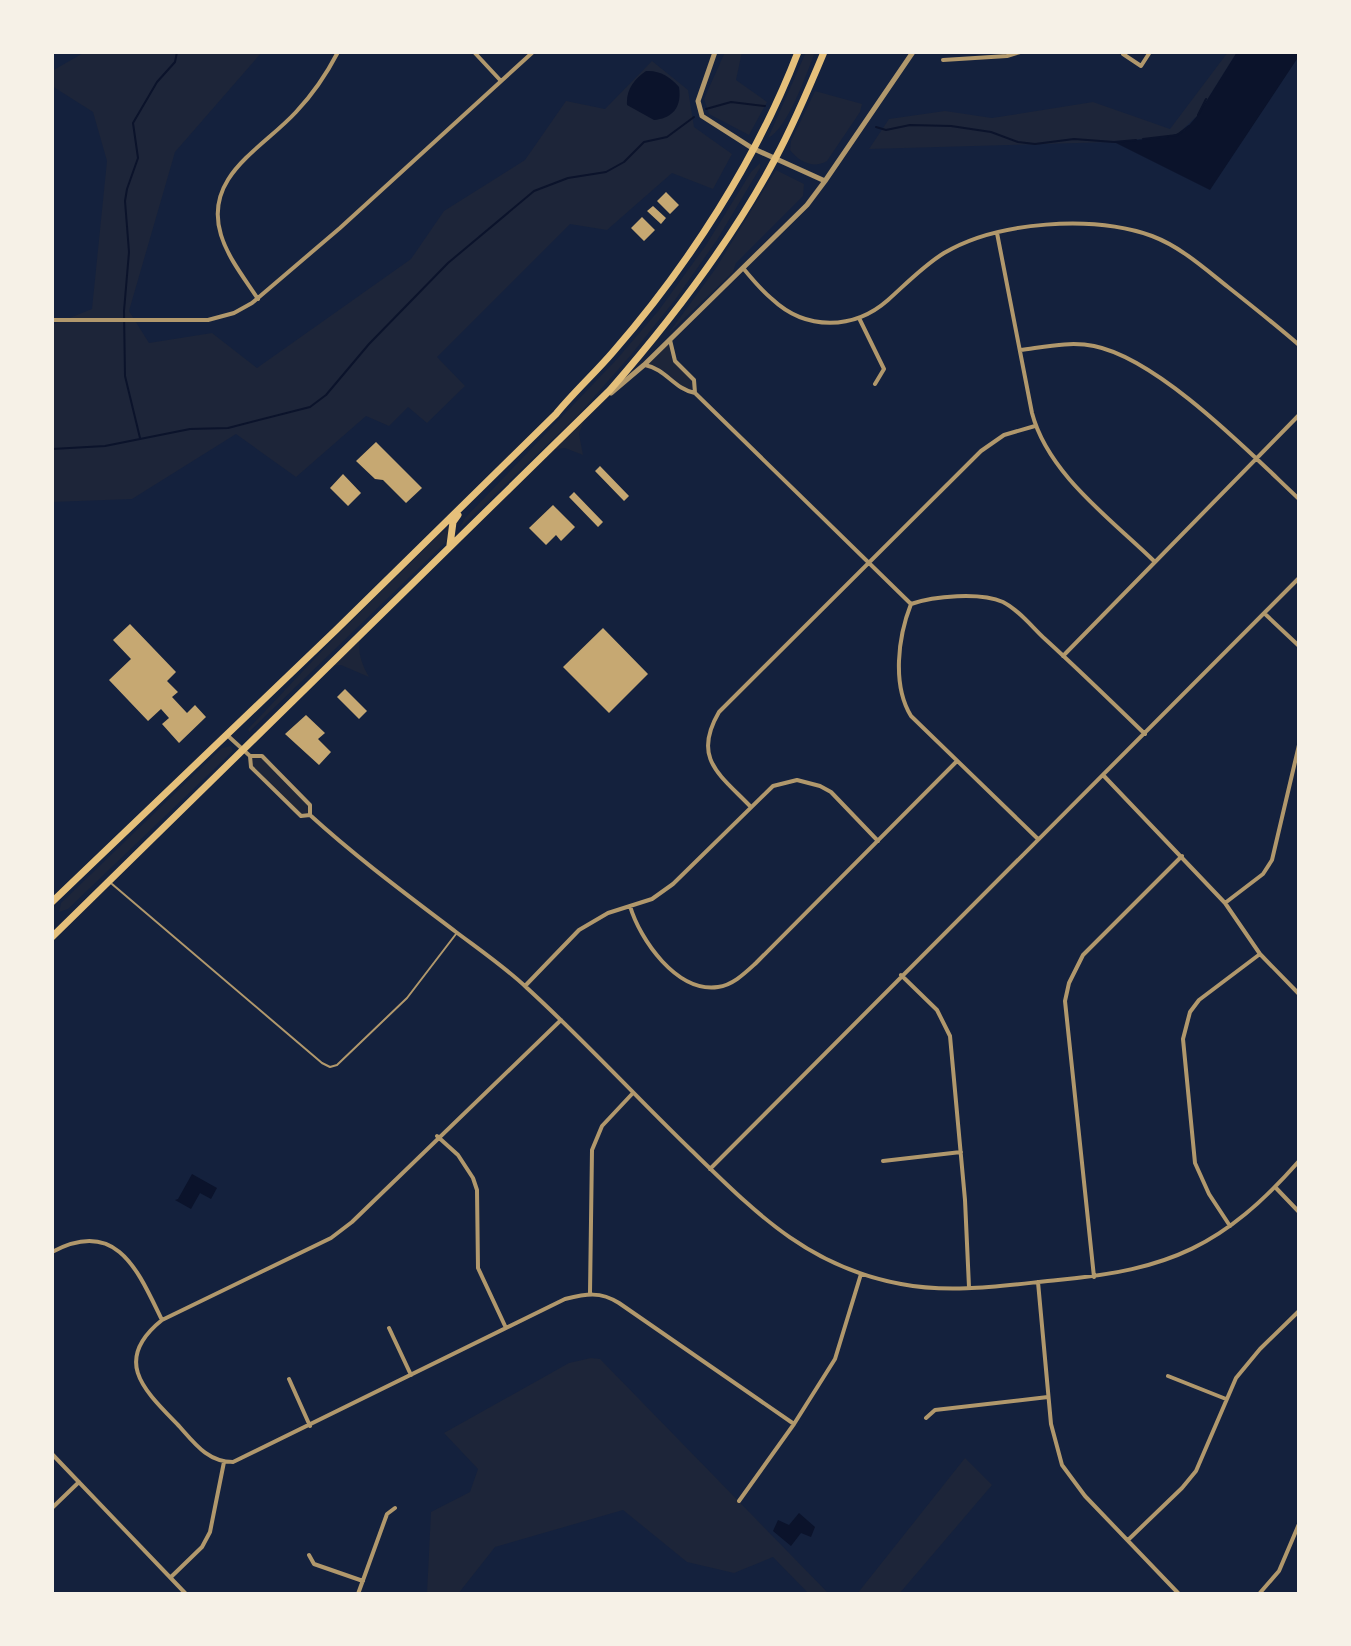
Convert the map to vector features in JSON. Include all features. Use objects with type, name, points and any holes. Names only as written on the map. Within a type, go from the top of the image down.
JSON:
[{"type":"highway","points":[[52,902],[465,503],[611,355],[664,290],[720,205],[777,103],[798,52]]},
{"type":"highway","points":[[52,937],[591,409],[649,345],[696,283],[775,159],[824,52]]},
{"type":"highway","points":[[450,545],[453,522],[465,503]]},
{"type":"street","points":[[258,299],[231,258],[222,238],[218,205],[223,184],[236,167],[286,123],[319,87],[338,52]]},
{"type":"street","points":[[474,52],[501,81]]},
{"type":"street","points":[[52,320],[208,320],[234,313],[258,299],[533,52]]},
{"type":"street","points":[[715,52],[700,95],[700,112],[710,123],[752,148],[825,181]]},
{"type":"street","points":[[591,409],[644,365],[807,205],[913,52]]},
{"type":"street","points":[[943,60],[1020,52]]},
{"type":"street","points":[[1124,52],[1141,66],[1150,52]]},
{"type":"street","points":[[742,268],[773,300],[800,317],[828,323],[860,320],[887,301],[917,273],[969,241],[1022,228],[1082,225],[1119,228],[1153,237],[1188,255],[1299,345]]},
{"type":"street","points":[[997,233],[1035,426],[1041,441],[1064,474],[1155,562]]},
{"type":"street","points":[[860,320],[884,369],[875,384]]},
{"type":"street","points":[[670,339],[675,361],[694,380],[695,393]]},
{"type":"street","points":[[1020,350],[1066,344],[1090,345],[1133,359],[1231,435],[1299,499]]},
{"type":"street","points":[[644,365],[656,367],[683,391],[695,393],[911,604]]},
{"type":"street","points":[[1063,656],[1299,415]]},
{"type":"street","points":[[750,806],[713,768],[708,755],[710,727],[719,712],[991,442],[1035,426]]},
{"type":"street","points":[[710,1169],[1299,578]]},
{"type":"street","points":[[911,604],[946,598],[982,597],[1000,601],[1017,613],[1145,734]]},
{"type":"street","points":[[911,604],[904,622],[901,648],[902,695],[911,716],[1038,839]]},
{"type":"street","points":[[1264,613],[1299,646]]},
{"type":"street","points":[[227,735],[250,756],[251,767],[301,816],[310,815],[346,847],[525,986],[765,1221],[829,1261],[861,1274],[920,1287],[969,1287],[1094,1277],[1160,1263],[1201,1245],[1230,1226],[1276,1188],[1299,1161]]},
{"type":"street","points":[[1225,903],[1263,874],[1272,860],[1299,745]]},
{"type":"street","points":[[250,756],[262,756],[310,805],[310,815]]},
{"type":"street","points":[[630,906],[636,926],[661,959],[681,977],[694,984],[719,987],[731,983],[749,969],[957,761]]},
{"type":"street","points":[[1103,775],[1225,903],[1260,954],[1298,991]]},
{"type":"street","points":[[525,986],[579,930],[608,913],[652,899],[673,884],[773,786],[797,780],[809,781],[831,792],[878,841]]},
{"type":"street","points":[[1094,1277],[1065,1001],[1069,983],[1083,955],[1182,856]]},
{"type":"street","points":[[1230,1226],[1209,1194],[1195,1163],[1183,1039],[1190,1012],[1199,1000],[1260,954]]},
{"type":"street","points":[[901,975],[937,1010],[950,1036],[969,1287]]},
{"type":"street","points":[[561,1020],[437,1136],[352,1222],[331,1238],[162,1320],[149,1331],[137,1359],[138,1374],[144,1389],[203,1453],[224,1462],[243,1459],[565,1299],[590,1293],[606,1295],[619,1303],[794,1424]]},
{"type":"street","points":[[590,1293],[592,1150],[602,1126],[632,1094]]},
{"type":"street","points":[[437,1136],[458,1155],[473,1178],[477,1190],[478,1268],[506,1328]]},
{"type":"street","points":[[883,1161],[961,1152]]},
{"type":"street","points":[[1276,1188],[1299,1212]]},
{"type":"street","points":[[52,1252],[64,1245],[88,1241],[114,1246],[134,1267],[162,1320]]},
{"type":"street","points":[[739,1501],[794,1424],[835,1359],[861,1274]]},
{"type":"street","points":[[1038,1282],[1048,1397],[1054,1439],[1062,1465],[1085,1496],[1179,1594]]},
{"type":"street","points":[[1128,1540],[1196,1471],[1226,1399],[1246,1364],[1299,1311]]},
{"type":"street","points":[[389,1328],[411,1375]]},
{"type":"street","points":[[1168,1376],[1226,1399]]},
{"type":"street","points":[[289,1379],[310,1426]]},
{"type":"street","points":[[926,1418],[935,1410],[946,1408],[1048,1397]]},
{"type":"street","points":[[52,1454],[186,1594]]},
{"type":"street","points":[[171,1577],[202,1547],[210,1532],[224,1462]]},
{"type":"street","points":[[52,1508],[79,1482]]},
{"type":"street","points":[[358,1594],[387,1514],[395,1508]]},
{"type":"street","points":[[1259,1594],[1279,1571],[1299,1524]]},
{"type":"street","points":[[309,1555],[314,1564],[363,1581]]},
{"type":"lane","points":[[109,881],[330,1067],[337,1065],[407,998],[457,933]]},
{"type":"shaded area","points":[[85,52],[262,52],[175,152],[129,311],[149,343],[212,333],[257,368],[411,259],[444,211],[525,160],[566,101],[605,109],[652,61],[688,90],[694,127],[732,154],[713,189],[672,173],[607,230],[570,224],[437,357],[465,386],[427,423],[408,407],[389,426],[366,416],[296,477],[236,434],[132,499],[52,502],[52,325],[92,309],[107,161],[93,112],[52,86],[52,71]]},
{"type":"shaded area","points":[[725,52],[742,52],[736,80],[767,102],[749,135],[709,114],[704,99]]},
{"type":"shaded area","points":[[806,52],[815,52],[796,100],[783,124],[768,138]]},
{"type":"shaded area","points":[[1228,52],[1237,52],[1197,116],[1177,135],[1114,142],[869,149],[889,119],[945,111],[992,118],[1093,102],[1170,129]]},
{"type":"shaded area","points":[[1237,52],[1299,52],[1299,56],[1210,190],[1114,142],[1168,137],[1184,131],[1197,116]]},
{"type":"shaded area","points":[[646,71],[664,75],[679,87],[677,106],[666,117],[654,120],[627,105],[632,85]]},
{"type":"shaded area","points":[[815,91],[862,104],[860,112],[827,161],[812,164],[802,161],[790,150],[791,141]]},
{"type":"shaded area","points":[[760,163],[760,168],[717,240],[631,355],[579,414],[459,529],[465,518],[617,359],[659,310]]},
{"type":"shaded area","points":[[776,170],[804,184],[803,196],[736,263],[733,272],[668,334],[716,268]]},
{"type":"shaded area","points":[[670,339],[675,361],[694,380],[695,393],[681,388],[659,370],[644,365]]},
{"type":"shaded area","points":[[586,414],[579,434],[583,455],[565,448],[547,450]]},
{"type":"shaded area","points":[[450,527],[446,542],[249,732],[248,729],[338,634]]},
{"type":"shaded area","points":[[361,632],[360,655],[369,677],[341,665],[327,666]]},
{"type":"shaded area","points":[[231,746],[233,751],[68,909],[59,912],[61,903],[222,748]]},
{"type":"shaded area","points":[[250,756],[262,756],[310,805],[310,815],[301,816],[251,767]]},
{"type":"shaded area","points":[[192,1174],[217,1188],[211,1199],[200,1193],[191,1209],[175,1200]]},
{"type":"shaded area","points":[[600,1359],[829,1594],[809,1594],[773,1557],[734,1573],[687,1562],[623,1510],[495,1547],[458,1594],[427,1594],[431,1512],[470,1492],[478,1469],[444,1433],[569,1363]]},
{"type":"shaded area","points":[[965,1458],[992,1485],[899,1594],[857,1594]]},
{"type":"shaded area","points":[[799,1513],[815,1527],[811,1537],[801,1533],[791,1546],[773,1531],[778,1520],[789,1525]]},
{"type":"building","points":[[666,192],[679,205],[670,214],[657,201]]},
{"type":"building","points":[[653,206],[666,218],[661,224],[647,211]]},
{"type":"building","points":[[642,217],[655,230],[644,241],[631,228]]},
{"type":"building","points":[[376,442],[422,488],[406,503],[383,480],[375,479],[356,461]]},
{"type":"building","points":[[600,466],[629,496],[624,501],[595,471]]},
{"type":"building","points":[[343,474],[361,493],[348,506],[330,488]]},
{"type":"building","points":[[574,492],[603,522],[598,527],[569,497]]},
{"type":"building","points":[[553,505],[575,527],[561,541],[556,535],[546,545],[529,528]]},
{"type":"building","points":[[130,624],[176,672],[167,681],[178,692],[172,697],[187,713],[195,705],[206,717],[179,743],[162,724],[169,718],[161,709],[148,721],[109,680],[131,659],[113,640]]},
{"type":"building","points":[[603,628],[648,674],[609,713],[563,667]]},
{"type":"building","points":[[345,689],[367,711],[359,719],[337,697]]},
{"type":"building","points":[[306,715],[325,733],[318,739],[331,752],[319,765],[285,734]]},
{"type":"waterway","points":[[140,438],[125,376],[124,311],[129,252],[125,201],[138,158],[133,123],[157,82],[175,62],[177,52]]},
{"type":"waterway","points":[[1198,115],[1206,99]]},
{"type":"waterway","points":[[706,109],[731,102],[765,106]]},
{"type":"waterway","points":[[52,449],[105,446],[190,429],[228,428],[310,407],[326,395],[369,344],[448,263],[534,191],[568,178],[606,172],[624,162],[644,142],[667,137],[694,117]]},
{"type":"waterway","points":[[876,127],[886,130],[910,125],[951,126],[991,132],[1018,142],[1035,144],[1074,139],[1136,140]]},
{"type":"waterway","points":[[1143,139],[1177,135],[1189,126]]}]
